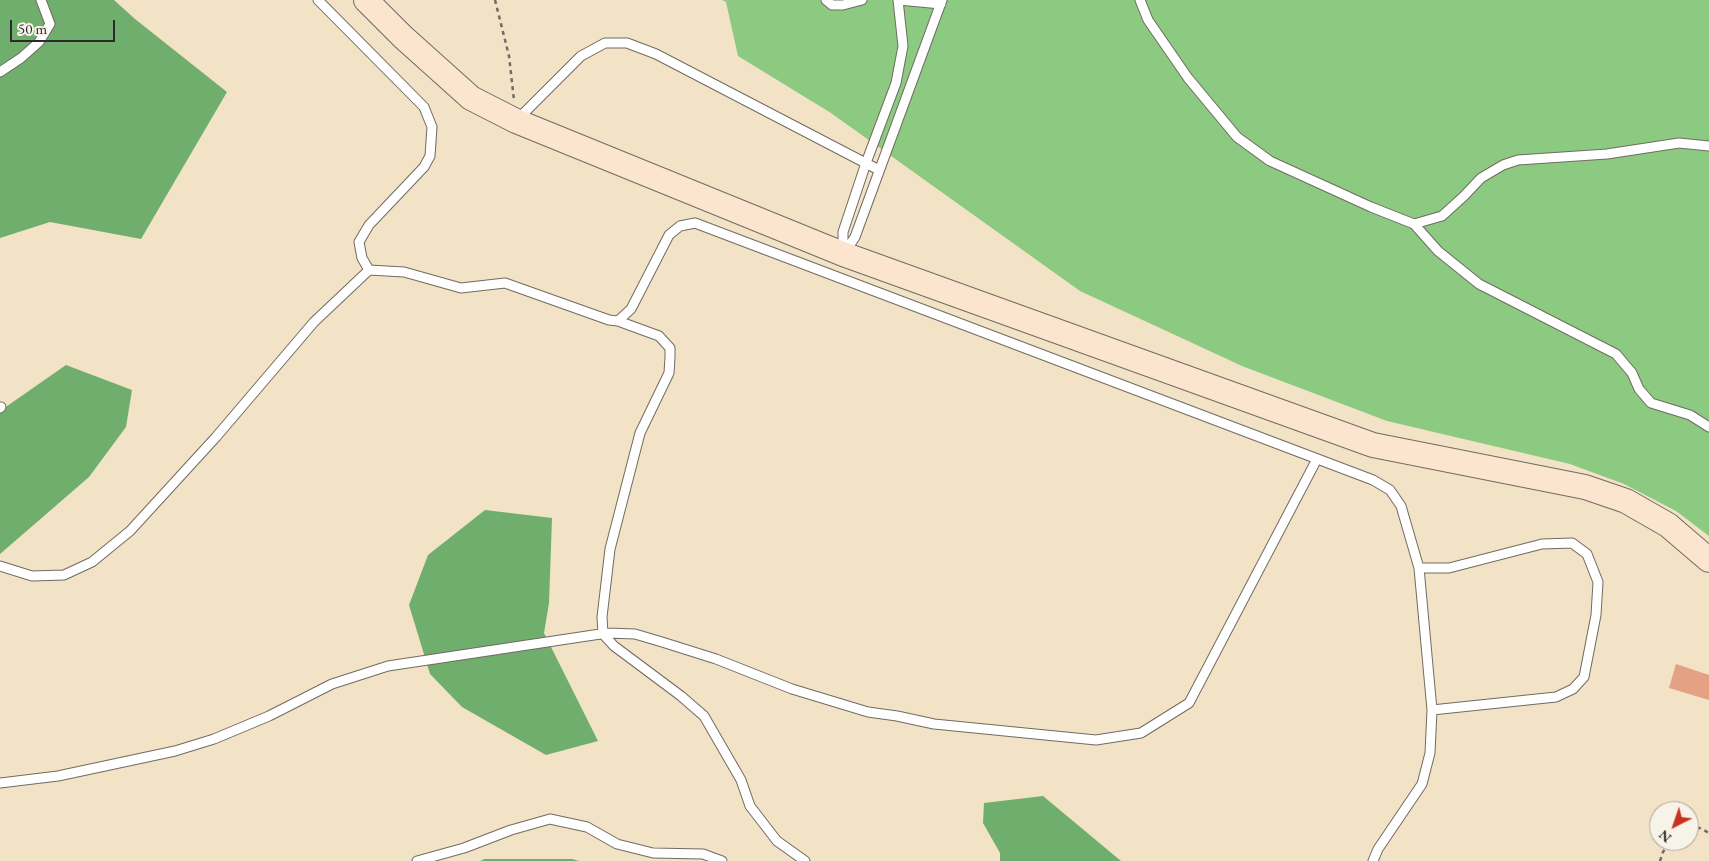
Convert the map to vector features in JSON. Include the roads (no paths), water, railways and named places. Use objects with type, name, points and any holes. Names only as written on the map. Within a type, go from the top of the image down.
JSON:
[{"type":"street","points":[[366,0],[471,98],[516,121],[843,254],[1373,445],[1593,490],[1626,501],[1668,525],[1709,560]]},
{"type":"lane","points":[[0,72],[21,58],[39,42],[50,24],[41,0]]},
{"type":"lane","points":[[318,0],[424,107],[432,127],[430,156],[424,167],[369,225],[358,242],[362,258],[369,270]]},
{"type":"lane","points":[[826,0],[832,5],[843,5],[862,0]]},
{"type":"lane","points":[[898,0],[941,2],[855,237],[843,254],[843,232],[896,83],[903,46],[898,0]]},
{"type":"lane","points":[[1140,0],[1148,20],[1188,78],[1237,137],[1270,161],[1414,224],[1438,251],[1479,284],[1616,354],[1632,373],[1638,389],[1651,403],[1690,415],[1709,427]]},
{"type":"lane","points":[[516,121],[581,56],[605,43],[627,43],[656,54],[879,170]]},
{"type":"lane","points":[[1414,224],[1442,216],[1481,178],[1503,165],[1518,160],[1607,154],[1679,142],[1709,146]]},
{"type":"lane","points":[[618,321],[631,309],[669,235],[680,226],[695,224],[1373,480],[1390,490],[1401,506],[1419,568],[1432,710],[1430,753],[1422,784],[1378,849],[1373,861]]},
{"type":"lane","points":[[0,566],[32,576],[64,575],[92,562],[130,531],[216,437],[314,322],[369,270],[404,272],[461,288],[505,283],[659,336],[670,348],[669,373],[640,433],[610,549],[602,617],[603,634],[614,646],[681,696],[704,716],[741,780],[750,806],[777,841],[805,861]]},
{"type":"lane","points":[[0,783],[58,776],[176,751],[214,739],[269,716],[332,684],[388,666],[603,634],[635,634],[733,665],[792,689],[868,712],[934,724],[1096,740],[1141,733],[1189,703],[1317,459]]},
{"type":"lane","points":[[1419,568],[1449,568],[1542,544],[1572,543],[1587,554],[1598,582],[1596,615],[1584,677],[1573,689],[1556,697],[1432,710]]},
{"type":"lane","points":[[417,861],[464,848],[511,830],[550,819],[587,827],[617,844],[653,853],[703,854],[722,861]]}]
